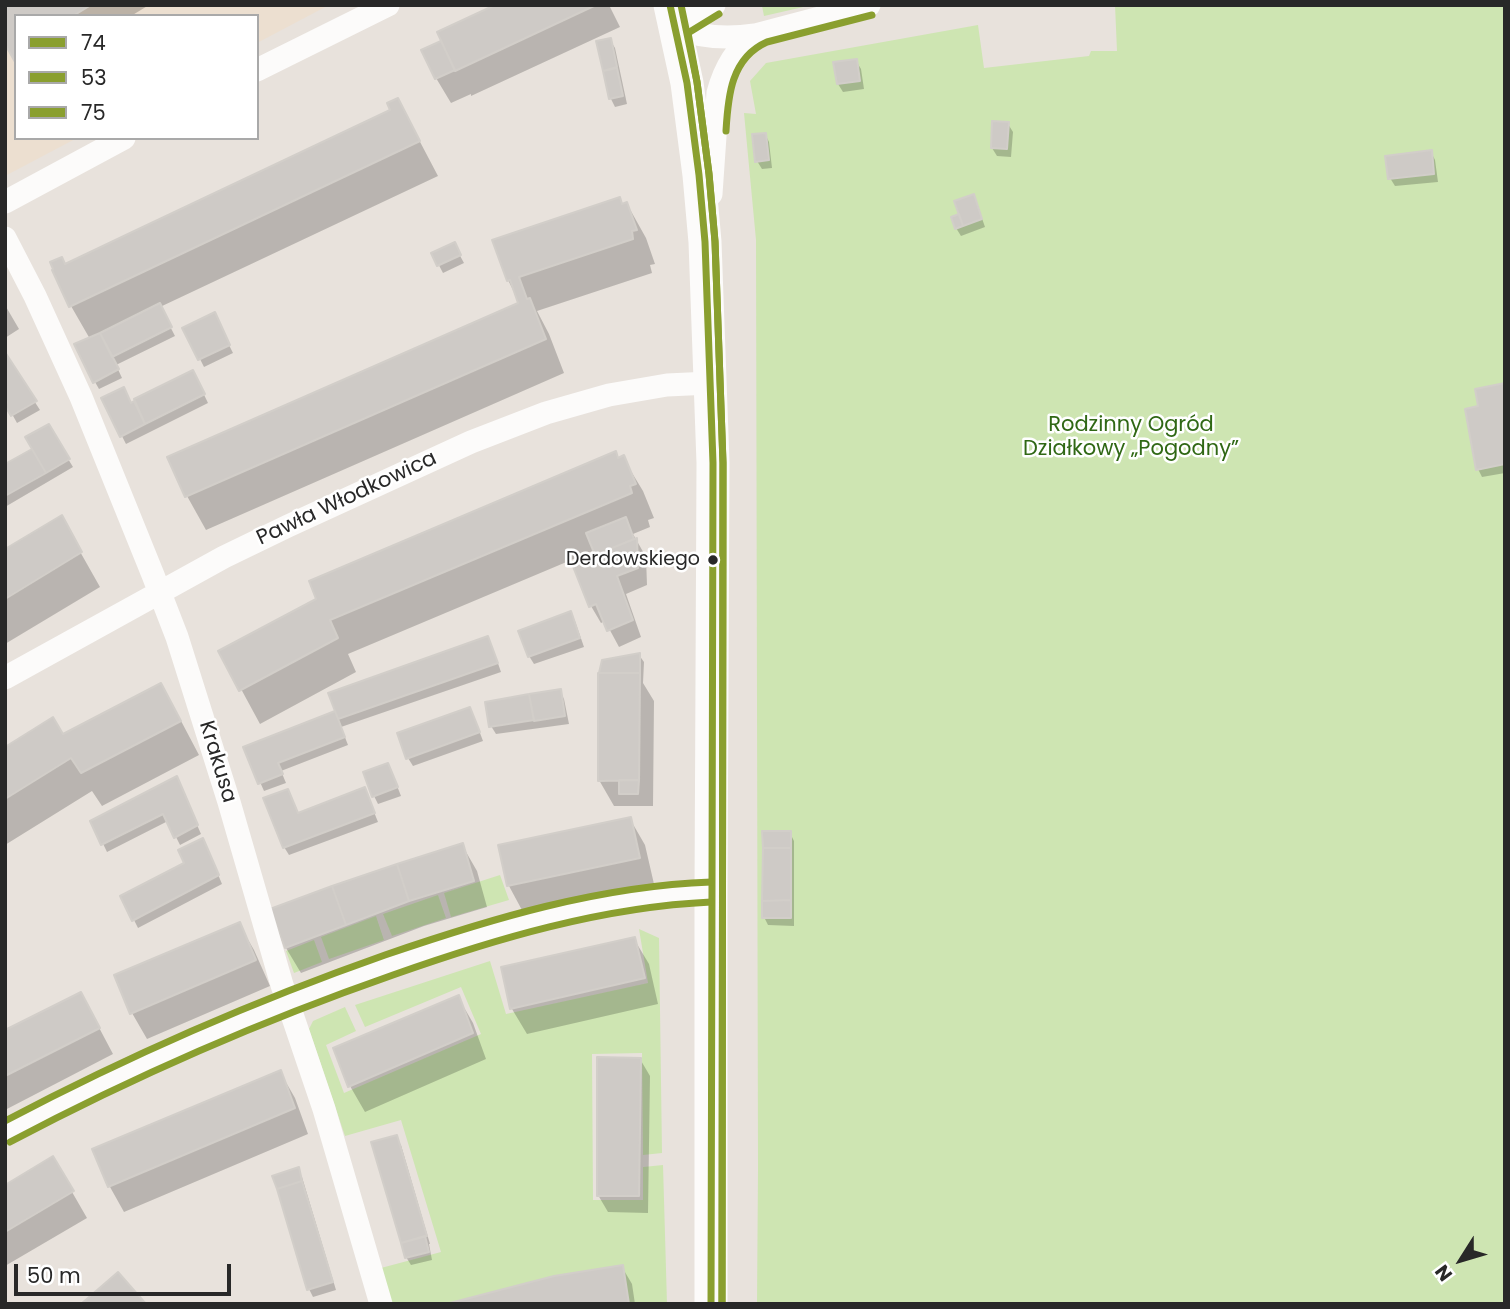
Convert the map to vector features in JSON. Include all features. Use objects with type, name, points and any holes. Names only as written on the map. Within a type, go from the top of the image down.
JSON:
[{"type":"street","points":[[259,69],[388,5]]},
{"type":"street","points":[[673,17],[692,17],[714,5]]},
{"type":"street","points":[[673,17],[693,35],[736,38],[869,5]]},
{"type":"street","points":[[673,17],[687,83],[699,175],[705,242],[713,463],[712,1304]]},
{"type":"street","points":[[705,242],[713,177],[718,93],[729,65],[746,41],[755,35]]},
{"type":"street","points":[[5,202],[120,140]]},
{"type":"street","name":"Krakusa","points":[[5,238],[35,296],[76,387],[160,591],[204,718],[381,1304]]},
{"type":"street","name":"Pawła Włodkowica","points":[[5,678],[224,557],[471,442],[546,412],[608,395],[667,385],[710,383]]},
{"type":"street","points":[[5,1133],[133,1069],[249,1017],[385,966],[457,942],[568,912],[638,899],[711,892]]},
{"type":"shaded area","points":[[5,5],[329,5],[259,42],[259,14],[14,14],[14,140],[73,140],[5,176]]},
{"type":"green space","points":[[812,5],[764,16],[762,6]]},
{"type":"green space","name":"Rodzinny Ogród Działkowy „Pogodny”","points":[[1115,5],[1505,5],[1505,1304],[757,1304],[756,240],[744,113],[756,114],[750,81],[766,63],[978,25],[984,68],[1089,56],[1091,51],[1117,51]]},
{"type":"green space","points":[[500,875],[509,900],[451,917],[444,893]]},
{"type":"green space","points":[[438,895],[446,918],[392,936],[383,914]]},
{"type":"green space","points":[[376,916],[384,940],[329,959],[321,937]]},
{"type":"green space","points":[[639,929],[659,938],[662,1153],[643,1155],[642,1053],[592,1054],[593,1200],[643,1200],[643,1167],[663,1165],[667,1304],[629,1304],[554,1276],[446,1304],[391,1304],[381,1268],[441,1252],[401,1120],[345,1136],[309,1029],[313,1021],[345,1007],[356,1031],[326,1045],[344,1093],[481,1034],[461,987],[365,1027],[355,1005],[490,961],[506,1014],[648,983]]},
{"type":"green space","points":[[314,940],[322,962],[294,973],[286,951]]},
{"type":"building","points":[[5,5],[91,5],[76,14],[14,14],[14,60],[5,44]]},
{"type":"building","points":[[495,5],[596,5],[455,71],[437,32]]},
{"type":"building","points":[[611,38],[617,67],[603,71],[596,41]]},
{"type":"building","points":[[441,41],[455,70],[435,79],[421,50]]},
{"type":"building","points":[[857,59],[860,81],[837,84],[833,62]]},
{"type":"building","points":[[617,68],[623,96],[609,99],[603,71]]},
{"type":"building","points":[[398,98],[420,141],[69,307],[50,262],[62,257],[65,264],[390,110],[387,103]]},
{"type":"building","points":[[992,121],[1009,122],[1007,149],[991,148]]},
{"type":"building","points":[[766,133],[769,160],[755,162],[752,134]]},
{"type":"building","points":[[1432,150],[1434,174],[1388,179],[1385,156]]},
{"type":"building","points":[[974,194],[982,219],[963,226],[954,201]]},
{"type":"building","points":[[620,197],[622,204],[627,202],[637,230],[632,231],[633,239],[519,277],[546,339],[185,497],[167,457],[518,303],[492,240]]},
{"type":"building","points":[[959,214],[963,226],[955,229],[951,217]]},
{"type":"building","points":[[455,242],[461,255],[437,266],[431,253]]},
{"type":"building","points":[[160,303],[172,327],[112,357],[100,333]]},
{"type":"building","points":[[215,312],[230,345],[198,360],[182,328]]},
{"type":"building","points":[[100,333],[119,369],[93,383],[74,344]]},
{"type":"building","points":[[5,352],[37,401],[11,416],[5,406]]},
{"type":"building","points":[[193,370],[205,394],[145,424],[134,399]]},
{"type":"building","points":[[1505,383],[1505,464],[1476,470],[1465,409],[1478,406],[1475,389]]},
{"type":"building","points":[[124,387],[145,424],[120,437],[101,398]]},
{"type":"building","points":[[49,424],[70,459],[46,473],[25,437]]},
{"type":"building","points":[[32,449],[46,473],[5,496],[5,464]]},
{"type":"building","points":[[616,451],[618,458],[624,455],[636,484],[630,486],[632,493],[330,620],[338,638],[239,691],[218,651],[316,599],[309,581]]},
{"type":"building","points":[[62,515],[82,552],[5,599],[5,549]]},
{"type":"building","points":[[626,517],[634,539],[595,555],[586,533]]},
{"type":"building","points":[[637,538],[638,568],[617,576],[633,620],[607,631],[596,604],[589,607],[572,564]]},
{"type":"building","points":[[571,611],[580,638],[528,657],[518,631]]},
{"type":"building","points":[[488,636],[498,663],[338,719],[328,693]]},
{"type":"building","points":[[640,653],[640,673],[599,673],[602,660]]},
{"type":"building","points":[[598,673],[640,673],[639,780],[598,781]]},
{"type":"building","points":[[161,683],[181,721],[81,773],[71,758],[5,799],[5,747],[53,717],[63,734]]},
{"type":"building","points":[[561,689],[565,716],[534,721],[529,694]]},
{"type":"building","points":[[529,694],[534,720],[489,727],[485,702]]},
{"type":"building","points":[[470,707],[480,732],[406,759],[397,733]]},
{"type":"building","points":[[335,711],[345,737],[278,763],[283,774],[258,784],[243,747]]},
{"type":"building","points":[[388,763],[398,787],[372,797],[363,772]]},
{"type":"building","points":[[177,776],[198,825],[174,838],[163,814],[101,845],[90,821]]},
{"type":"building","points":[[619,780],[639,780],[638,794],[619,794]]},
{"type":"building","points":[[365,787],[375,813],[283,848],[263,798],[288,789],[298,813]]},
{"type":"building","points":[[631,817],[640,858],[507,886],[498,845]]},
{"type":"building","points":[[762,831],[791,831],[791,848],[763,848]]},
{"type":"building","points":[[203,838],[219,875],[132,921],[120,896],[184,863],[178,850]]},
{"type":"building","points":[[463,843],[474,881],[409,901],[397,864]]},
{"type":"building","points":[[763,848],[791,848],[791,900],[762,901]]},
{"type":"building","points":[[397,864],[409,901],[346,925],[332,886]]},
{"type":"building","points":[[332,886],[346,925],[285,948],[270,909]]},
{"type":"building","points":[[791,900],[791,918],[762,918],[762,901]]},
{"type":"building","points":[[240,922],[256,960],[130,1014],[114,975]]},
{"type":"building","points":[[635,937],[645,978],[510,1009],[501,967]]},
{"type":"building","points":[[81,992],[100,1028],[5,1076],[5,1030]]},
{"type":"building","points":[[459,995],[473,1033],[348,1087],[333,1048]]},
{"type":"building","points":[[597,1057],[641,1058],[639,1196],[597,1196]]},
{"type":"building","points":[[281,1070],[295,1108],[108,1187],[92,1149]]},
{"type":"building","points":[[397,1135],[427,1236],[401,1243],[371,1142]]},
{"type":"building","points":[[53,1156],[74,1191],[5,1232],[5,1185]]},
{"type":"building","points":[[299,1167],[302,1181],[277,1189],[272,1176]]},
{"type":"building","points":[[302,1181],[333,1282],[307,1290],[277,1189]]},
{"type":"building","points":[[425,1236],[429,1252],[405,1258],[401,1243]]},
{"type":"building","points":[[623,1265],[629,1304],[446,1304],[554,1276]]},
{"type":"building","points":[[118,1272],[146,1304],[81,1304]]},
{"type":"transit line","name":"74","points":[[670,5],[687,83],[699,175],[705,242],[713,463],[711,1304]]},
{"type":"transit line","name":"75","points":[[681,5],[697,82],[709,174],[715,242],[723,463],[722,1304]]},
{"type":"transit line","name":"53","points":[[719,14],[688,33],[709,174],[715,241],[723,463],[722,1304]]},
{"type":"transit line","name":"53","points":[[726,131],[734,79],[739,68],[755,49],[767,42],[872,15]]},
{"type":"transit line","name":"75","points":[[5,1121],[192,1031],[385,955],[545,906],[628,890],[711,882]]},
{"type":"transit line","name":"53","points":[[10,1142],[198,1051],[295,1011],[431,962],[510,937],[589,918],[630,910],[711,902]]},
{"type":"place","name":"Derdowskiego","points":[[713,560]]}]
